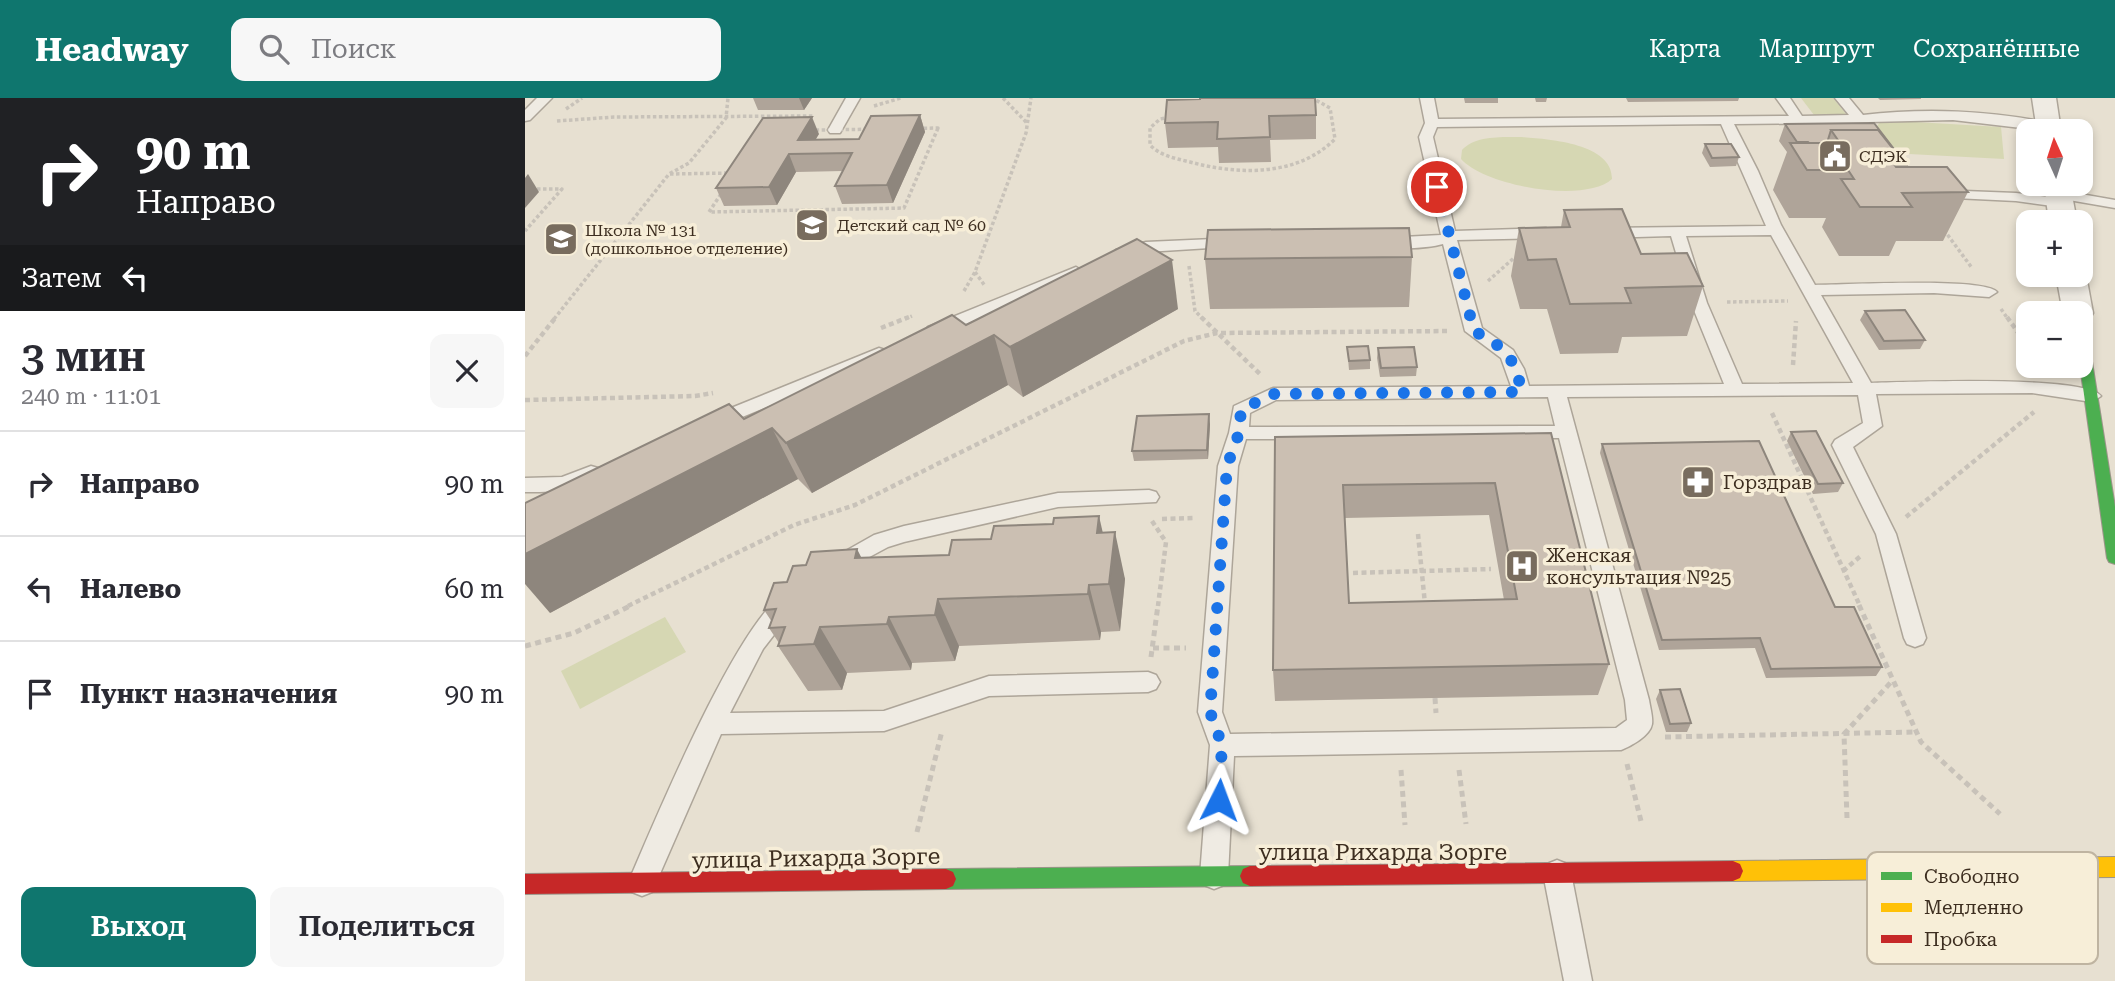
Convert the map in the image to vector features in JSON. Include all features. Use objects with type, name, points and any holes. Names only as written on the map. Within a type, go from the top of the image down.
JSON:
[{"type":"street","points":[[2044,98],[2047,119]]},
{"type":"street","points":[[2089,378],[2115,558]]},
{"type":"street","name":"улица Рихарда Зорге","points":[[525,884],[1867,870]]},
{"type":"lane","points":[[525,117],[545,98]]},
{"type":"lane","points":[[835,130],[853,98]]},
{"type":"lane","points":[[1427,98],[1432,123],[1426,137],[1448,238],[1474,331],[1498,344],[1515,363],[1522,392]]},
{"type":"lane","points":[[1783,98],[1798,119]]},
{"type":"lane","points":[[1842,98],[1875,140]]},
{"type":"lane","points":[[1432,123],[1859,119],[1885,115],[2016,122]]},
{"type":"lane","points":[[1726,121],[1807,297],[1866,389],[1874,426],[1842,445],[1886,534],[1915,638]]},
{"type":"lane","points":[[1929,194],[2115,204]]},
{"type":"lane","points":[[1588,233],[1776,230]]},
{"type":"lane","points":[[1677,232],[1699,303],[1736,391]]},
{"type":"lane","points":[[1366,243],[1432,242],[1460,234],[1565,233]]},
{"type":"lane","points":[[920,337],[1100,262],[1146,247],[1250,243]]},
{"type":"lane","points":[[1807,297],[1934,288],[1989,292]]},
{"type":"lane","points":[[689,433],[895,347]]},
{"type":"lane","points":[[1215,876],[1222,745],[1210,712],[1227,466],[1239,433],[1241,410],[1273,394],[2032,387],[2092,396]]},
{"type":"lane","points":[[1222,745],[1621,739],[1640,724],[1637,700],[1556,392]]},
{"type":"lane","points":[[1239,433],[1568,432]]},
{"type":"lane","points":[[525,485],[564,484],[607,466]]},
{"type":"lane","points":[[642,883],[748,649],[771,617],[814,580],[881,541],[904,534],[1058,500],[1149,497]]},
{"type":"lane","points":[[713,724],[884,721],[989,686],[1148,682]]},
{"type":"lane","points":[[1557,873],[1578,981]]},
{"type":"path","points":[[525,356],[669,174],[689,163],[726,118],[728,98]]},
{"type":"path","points":[[1003,98],[1027,124]]},
{"type":"path","points":[[957,295],[966,289],[975,272],[1027,124],[1031,98]]},
{"type":"path","points":[[1172,117],[1160,119],[1150,128],[1150,145],[1159,154],[1223,171],[1280,169],[1325,149],[1335,139],[1332,109],[1328,104],[1312,98]]},
{"type":"path","points":[[548,121],[614,117],[843,116]]},
{"type":"path","points":[[938,128],[904,208],[709,212],[736,173],[763,131],[938,128]]},
{"type":"path","points":[[669,174],[736,173]]},
{"type":"path","points":[[525,189],[562,189],[525,231]]},
{"type":"path","points":[[1186,244],[1195,311],[1257,368],[1273,394]]},
{"type":"path","points":[[1480,288],[1521,252]]},
{"type":"path","points":[[1699,303],[1807,297],[1796,321],[1793,369]]},
{"type":"path","points":[[874,331],[923,312]]},
{"type":"path","points":[[525,646],[574,633],[794,525],[855,505],[1184,341],[1217,332],[1474,331]]},
{"type":"path","points":[[1762,391],[1921,742],[2000,814]]},
{"type":"path","points":[[525,400],[695,396],[717,392]]},
{"type":"path","points":[[1940,490],[2035,411]]},
{"type":"path","points":[[1148,682],[1166,542],[1151,519],[1224,518]]},
{"type":"path","points":[[1418,534],[1425,608]]},
{"type":"path","points":[[1353,573],[1491,569]]},
{"type":"path","points":[[1847,818],[1844,734],[1892,681]]},
{"type":"path","points":[[917,832],[950,699]]},
{"type":"path","points":[[1640,724],[1665,737],[1916,732]]},
{"type":"path","points":[[1457,758],[1466,824]]},
{"type":"path","points":[[1625,758],[1641,821]]},
{"type":"path","points":[[1401,760],[1405,825]]},
{"type":"green space","points":[[1801,98],[1833,98],[1846,114],[1814,115]]},
{"type":"green space","points":[[1881,120],[2001,127],[2004,159],[1890,153],[1876,128]]},
{"type":"green space","points":[[1490,138],[1547,139],[1591,150],[1609,167],[1612,179],[1599,186],[1580,190],[1535,188],[1491,177],[1473,169],[1461,159],[1462,150],[1474,142]]},
{"type":"green space","points":[[665,617],[686,652],[580,709],[561,671]]},
{"type":"building","points":[[1315,98],[1316,115],[1269,116],[1270,137],[1217,139],[1218,122],[1165,123],[1167,100]]},
{"type":"building","points":[[920,115],[887,185],[835,186],[852,153],[789,154],[769,187],[716,188],[763,118],[812,117],[798,140],[859,139],[871,116]]},
{"type":"building","points":[[1874,123],[1907,166],[1896,166],[1893,163],[1897,154],[1878,130],[1831,130],[1827,143],[1809,143],[1797,142],[1785,124]]},
{"type":"building","points":[[1831,130],[1878,130],[1897,154],[1887,154],[1896,167],[1947,167],[1968,192],[1902,193],[1912,207],[1860,207],[1841,179],[1854,179],[1848,170],[1807,170],[1790,143],[1840,143]]},
{"type":"building","points":[[1705,144],[1731,144],[1739,157],[1712,158]]},
{"type":"building","points":[[1622,209],[1641,254],[1687,253],[1703,286],[1625,288],[1631,303],[1570,304],[1556,259],[1528,260],[1519,228],[1570,227],[1564,210]]},
{"type":"building","points":[[1409,228],[1412,257],[1205,259],[1208,230]]},
{"type":"building","points":[[1137,239],[1172,260],[1010,347],[994,335],[786,443],[772,428],[525,554],[525,503],[729,404],[744,419],[952,315],[966,325]]},
{"type":"building","points":[[1905,310],[1925,340],[1884,341],[1865,311]]},
{"type":"building","points":[[1368,346],[1370,360],[1349,361],[1347,347]]},
{"type":"building","points":[[1414,347],[1417,367],[1381,368],[1378,348]]},
{"type":"building","points":[[1209,414],[1207,450],[1132,451],[1137,416]]},
{"type":"building","points":[[1816,431],[1843,483],[1818,484],[1791,432]]},
{"type":"building","points":[[1551,433],[1609,664],[1273,670],[1275,437]],"holes":[[[1495,483],[1517,599],[1349,603],[1343,485]]]},
{"type":"building","points":[[1759,441],[1835,607],[1854,607],[1882,667],[1771,669],[1760,638],[1662,640],[1602,444]]},
{"type":"building","points":[[1099,516],[1097,533],[1115,532],[1109,584],[1089,585],[1088,594],[938,599],[935,615],[889,617],[887,624],[820,627],[814,644],[778,646],[785,627],[769,628],[776,609],[764,610],[774,583],[787,582],[793,566],[806,565],[811,552],[857,549],[855,558],[949,555],[952,540],[991,539],[994,526],[1053,524],[1054,518]]},
{"type":"building","points":[[1680,689],[1691,723],[1670,724],[1660,690]]},
{"type":"traffic: fast","points":[[2088,378],[2115,558]]},
{"type":"traffic: fast","points":[[946,879],[1250,876]]},
{"type":"traffic: slow","points":[[2098,867],[2115,867]]},
{"type":"traffic: slow","points":[[1733,871],[1867,870]]},
{"type":"traffic: jam","points":[[1250,876],[1733,871]]},
{"type":"traffic: jam","points":[[525,884],[946,879]]},
{"type":"place","name":"СДЭК","points":[[1835,156]]},
{"type":"place","name":"Детский сад № 60","points":[[812,225]]},
{"type":"place","name":"Школа № 131 (дошкольное отделение)","points":[[561,239]]},
{"type":"place","name":"Горздрав","points":[[1698,482]]},
{"type":"place","name":"Женская консультация №25","points":[[1522,566]]},
{"type":"route","points":[[1219,800],[1222,745],[1210,712],[1227,466],[1239,433],[1241,410],[1273,394],[1522,392],[1515,363],[1498,344],[1474,331],[1437,187]]}]
